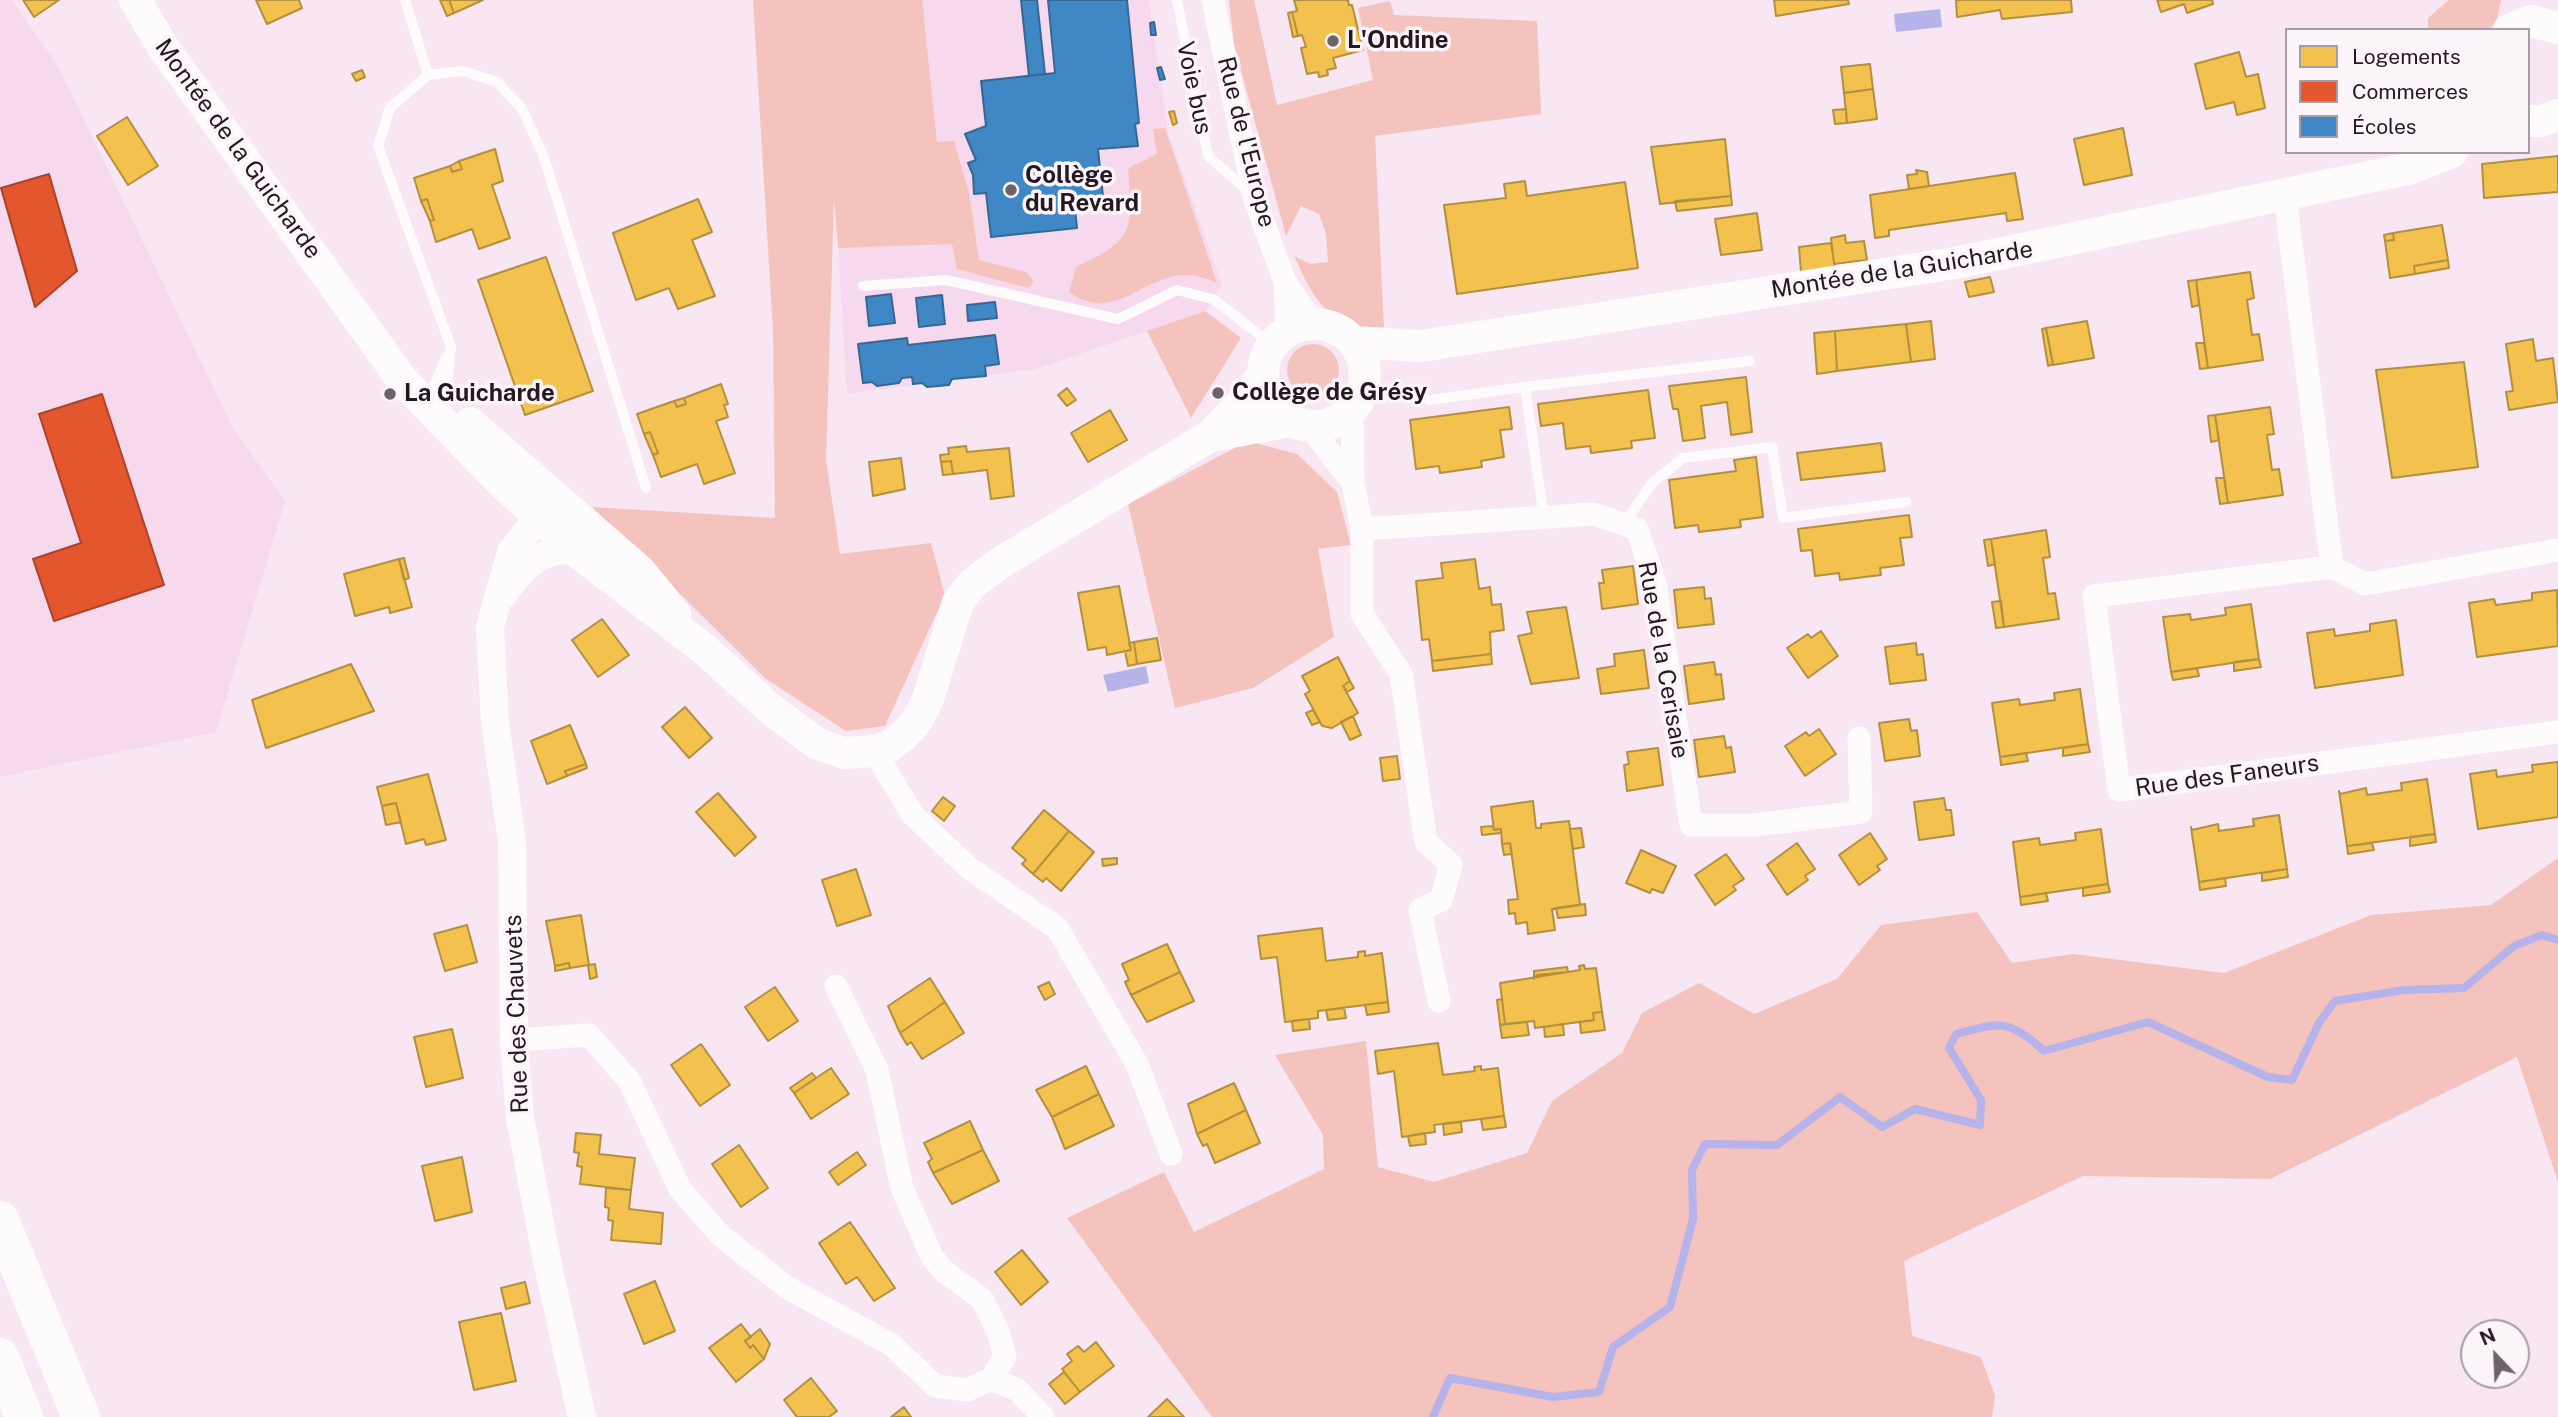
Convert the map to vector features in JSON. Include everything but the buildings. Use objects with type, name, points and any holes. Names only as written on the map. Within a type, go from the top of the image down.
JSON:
[{"type":"highway","points":[[0,1220],[81,1417]]},
{"type":"highway","points":[[0,1357],[24,1417]]},
{"type":"main road","name":"Montée de la Guicharde","points":[[135,0],[163,47],[344,295],[403,381],[538,517],[576,551],[704,649],[774,712],[818,744],[844,753],[874,751],[898,740],[918,719],[928,699],[958,602],[974,583],[1000,563],[1210,436],[1246,398],[1284,344]]},
{"type":"main road","points":[[2553,0],[2558,11]]},
{"type":"main road","points":[[2512,19],[2551,24],[2558,28]]},
{"type":"main road","name":"Montée de la Guicharde","points":[[1353,342],[1421,346],[1955,263],[2412,169],[2445,154]]},
{"type":"main road","name":"Montée de la Guicharde","points":[[344,295],[439,394],[640,571],[704,649]]},
{"type":"main road","points":[[1342,332],[1353,342],[1365,365],[1366,378],[1363,392],[1352,412],[1335,422],[1300,424],[1270,401],[1284,344],[1342,332]]},
{"type":"main road","points":[[1366,378],[1421,346]]},
{"type":"main road","name":"Montée de la Guicharde","points":[[1210,436],[1300,424]]},
{"type":"street","name":"Rue de l'Europe","points":[[1213,0],[1254,197],[1285,282],[1284,344]]},
{"type":"street","points":[[2284,196],[2332,567],[2365,584],[2558,550]]},
{"type":"street","points":[[1352,412],[1353,483],[1362,529],[1362,614],[1401,674],[1426,842],[1451,865],[1441,900],[1420,910],[1439,1000]]},
{"type":"street","points":[[1300,424],[1353,483]]},
{"type":"street","points":[[1362,529],[1594,514],[1624,524]]},
{"type":"street","points":[[538,517],[577,518]]},
{"type":"street","name":"Rue des Chauvets","points":[[538,517],[511,552],[490,626],[495,723],[512,841],[514,1040],[526,1161],[582,1417]]},
{"type":"street","name":"Rue de la Cerisaie","points":[[1624,524],[1637,529],[1655,583],[1691,825],[1755,825],[1861,812],[1859,738]]},
{"type":"street","points":[[494,606],[535,558],[564,549],[576,551]]},
{"type":"street","name":"Rue des Faneurs","points":[[2332,567],[2094,596],[2119,790],[2558,732]]},
{"type":"street","points":[[874,751],[913,815],[968,868],[1057,928],[1137,1065],[1171,1154]]},
{"type":"street","points":[[514,1040],[589,1035],[631,1082],[680,1189],[720,1236],[788,1288],[892,1345],[935,1385],[967,1390],[991,1379],[1005,1357],[998,1331],[982,1299],[945,1272],[932,1257],[902,1188],[877,1070],[836,986]]},
{"type":"street","points":[[991,1379],[1018,1390],[1043,1417]]},
{"type":"lane","points":[[405,0],[428,75]]},
{"type":"lane","name":"Voie bus","points":[[1177,0],[1208,156],[1254,197]]},
{"type":"lane","points":[[439,394],[452,347],[378,146],[390,108],[428,75],[463,71],[497,82],[522,109],[544,157],[646,488]]},
{"type":"lane","points":[[863,286],[946,280],[1118,319],[1177,290],[1213,299],[1284,344]]},
{"type":"lane","points":[[439,394],[452,347]]},
{"type":"lane","points":[[1429,400],[1750,361]]},
{"type":"lane","points":[[1525,387],[1544,518]]},
{"type":"lane","points":[[1624,524],[1652,483],[1684,458],[1772,447],[1783,518],[1906,502]]},
{"type":"shaded area","points":[[0,0],[12,0],[59,68],[234,430],[285,501],[216,732],[0,777]]},
{"type":"shaded area","points":[[753,0],[922,0],[937,142],[954,141],[969,193],[979,260],[1026,272],[1034,282],[1028,288],[957,269],[952,244],[838,248],[834,199],[826,460],[840,554],[931,543],[945,595],[885,726],[846,731],[766,679],[592,507],[775,518],[773,332]]},
{"type":"shaded area","name":"Collège du Revard","points":[[823,0],[1149,0],[1168,132],[1222,284],[1205,311],[1036,369],[847,394]]},
{"type":"shaded area","points":[[1229,0],[1254,0],[1277,105],[1373,80],[1358,8],[1390,1],[1394,15],[1537,21],[1541,114],[1375,136],[1384,330],[1368,336],[1328,311],[1310,289],[1294,256],[1310,264],[1328,262],[1326,234],[1319,214],[1301,206],[1286,236],[1234,45]]},
{"type":"shaded area","points":[[2449,0],[2501,0],[2497,19],[2491,28],[2428,28],[2428,18]]},
{"type":"shaded area","points":[[1165,128],[1217,283],[1196,276],[1181,275],[1161,280],[1111,302],[1084,300],[1069,292],[1076,267],[1110,249],[1126,231],[1130,206],[1128,168],[1157,154],[1153,129]]},
{"type":"shaded area","points":[[1205,311],[1241,338],[1191,418],[1147,331]]},
{"type":"shaded area","points":[[1313,344],[1323,346],[1331,352],[1337,360],[1337,380],[1331,388],[1323,394],[1313,396],[1303,394],[1295,388],[1289,380],[1287,370],[1289,360],[1295,352],[1303,346]]},
{"type":"shaded area","points":[[1248,441],[1297,454],[1337,492],[1351,545],[1318,549],[1334,637],[1253,688],[1175,708],[1128,504]]},
{"type":"shaded area","points":[[2558,858],[2558,1182],[2517,1057],[2270,1179],[2083,1176],[1904,1261],[1912,1336],[1981,1357],[1995,1396],[1992,1417],[1212,1417],[1067,1218],[1164,1172],[1194,1232],[1324,1169],[1323,1135],[1275,1055],[1366,1041],[1378,1167],[1434,1182],[1527,1153],[1552,1101],[1622,1053],[1642,1013],[1699,983],[1754,1014],[1837,979],[1881,925],[1977,912],[2012,963],[2073,954],[2224,973],[2371,915],[2491,905]]},
{"type":"water","points":[[1940,9],[1942,27],[1896,32],[1894,14]]},
{"type":"water","points":[[1146,666],[1149,683],[1108,692],[1103,675]]},
{"type":"waterway","points":[[1433,1417],[1450,1378],[1553,1397],[1599,1392],[1613,1347],[1670,1307],[1693,1219],[1692,1170],[1705,1144],[1777,1145],[1840,1097],[1882,1127],[1915,1109],[1980,1125],[1981,1100],[1949,1048],[1956,1034],[1984,1027],[2003,1026],[2021,1033],[2044,1051],[2148,1022],[2268,1077],[2292,1080],[2319,1023],[2335,1001],[2404,990],[2464,988],[2514,946],[2542,935],[2558,940]]},
{"type":"place","name":"L'Ondine","points":[[1333,41]]},
{"type":"place","name":"Collège du Revard","points":[[1011,190]]},
{"type":"place","name":"Collège de Grésy","points":[[1218,393]]},
{"type":"place","name":"La Guicharde","points":[[390,394]]}]
